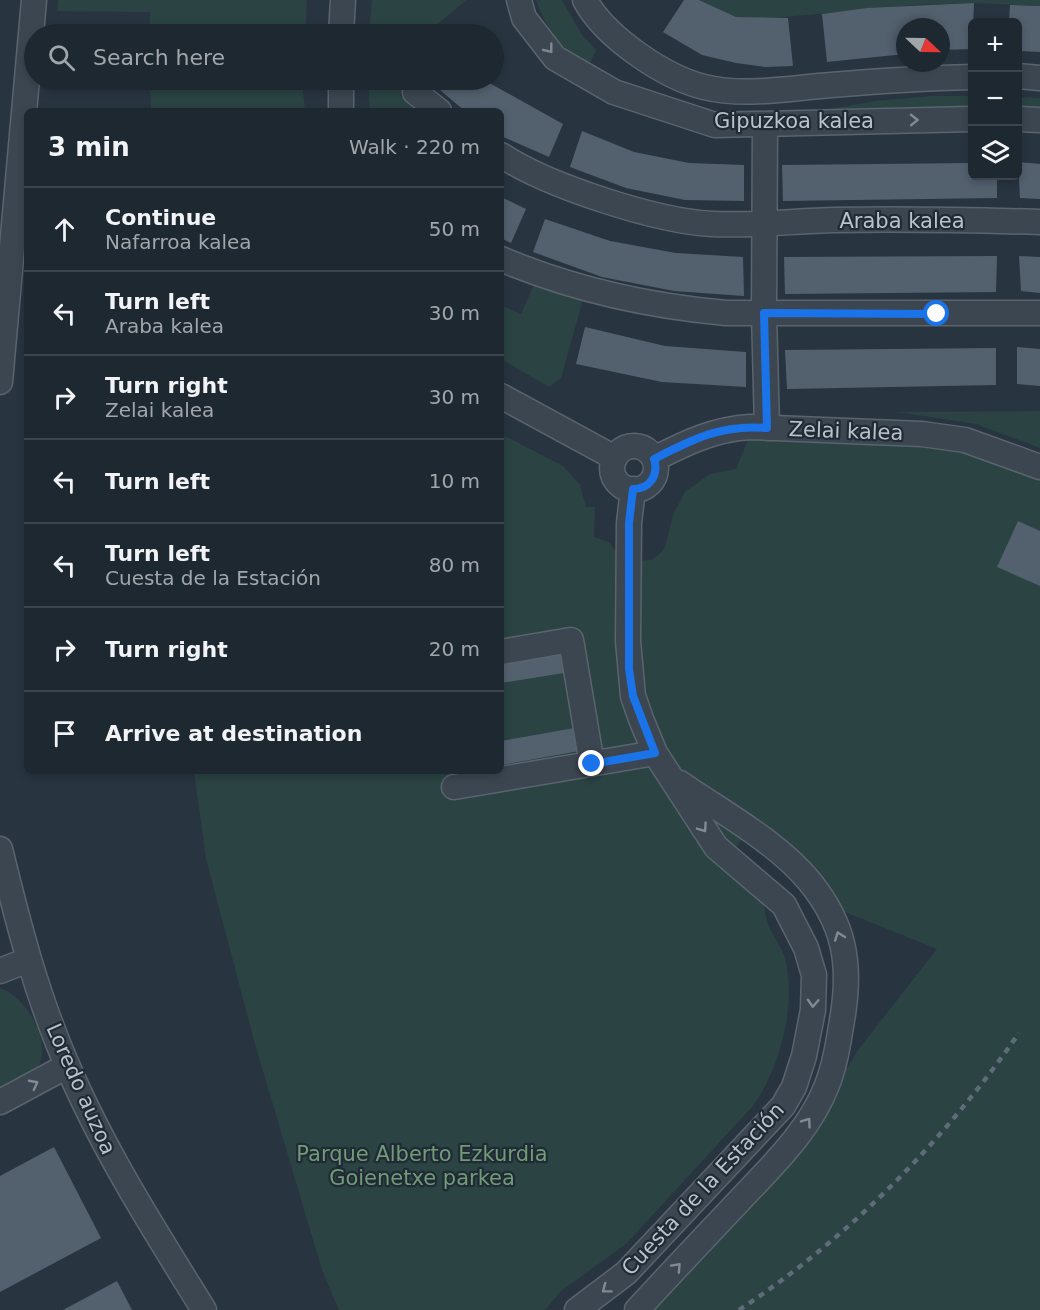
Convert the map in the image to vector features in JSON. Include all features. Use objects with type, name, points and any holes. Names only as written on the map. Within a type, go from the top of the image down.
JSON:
[{"type":"street","points":[[32,24],[34,0]]},
{"type":"street","points":[[342,24],[343,0]]},
{"type":"street","name":"Gipuzkoa kalea","points":[[519,0],[524,18],[555,58],[614,92],[715,124],[968,119]]},
{"type":"street","points":[[585,0],[590,9],[621,40],[667,73],[704,87],[749,92],[902,79],[968,77]]},
{"type":"street","points":[[1022,76],[1040,78]]},
{"type":"street","points":[[24,108],[26,90]]},
{"type":"street","points":[[341,90],[341,108]]},
{"type":"street","points":[[415,92],[435,108]]},
{"type":"street","points":[[0,382],[24,112]]},
{"type":"street","points":[[1022,119],[1040,120]]},
{"type":"street","points":[[765,124],[764,313],[767,428]]},
{"type":"street","name":"Araba kalea","points":[[504,156],[579,192],[651,213],[710,224],[764,225],[833,220],[1040,222]]},
{"type":"street","points":[[504,260],[578,288],[630,300],[726,313],[1040,313]]},
{"type":"street","points":[[504,398],[615,458]]},
{"type":"street","name":"Zelai kalea","points":[[654,459],[725,428],[767,428],[922,434],[966,440],[1040,467]]},
{"type":"street","points":[[631,446],[644,449],[654,459],[656,470],[652,480],[644,487],[626,488],[616,479],[613,465],[615,458],[631,446]]},
{"type":"street","name":"Cuesta de la Estación","points":[[577,1310],[626,1273],[783,1106],[794,1087],[804,1056],[813,1010],[814,975],[806,948],[784,905],[716,847],[655,753],[633,696],[629,669],[629,523],[633,489]]},
{"type":"street","points":[[504,651],[572,640],[592,764]]},
{"type":"street","points":[[465,780],[592,764],[655,753]]},
{"type":"street","name":"Cuesta de la Estación","points":[[637,1310],[787,1149],[815,1111],[827,1086],[836,1058],[848,982],[846,958],[840,937],[827,907],[811,884],[779,852],[673,778]]},
{"type":"street","name":"Loredo auzoa","points":[[0,849],[28,960],[67,1066],[124,1182],[204,1310]]},
{"type":"street","points":[[0,971],[28,960]]},
{"type":"street","points":[[0,1102],[67,1066]]},
{"type":"green space","points":[[58,0],[307,0],[306,24],[150,24],[150,12],[57,11]]},
{"type":"green space","points":[[372,0],[466,0],[438,24],[370,24]]},
{"type":"green space","points":[[536,0],[562,0],[582,35],[596,50],[587,69],[557,38],[540,11]]},
{"type":"green space","points":[[699,0],[1040,0],[1040,6],[974,3],[913,5],[763,19],[736,17]]},
{"type":"green space","points":[[150,90],[303,90],[305,108],[151,108]]},
{"type":"green space","points":[[369,90],[402,90],[400,95],[416,108],[370,108]]},
{"type":"green space","points":[[932,96],[968,96],[968,112],[825,110],[875,101]]},
{"type":"green space","points":[[1022,97],[1040,98],[1040,113],[1022,113]]},
{"type":"green space","points":[[536,280],[584,296],[561,378],[549,387],[504,361],[504,306],[521,314]]},
{"type":"green space","points":[[1040,411],[1040,448],[976,424],[897,412]]},
{"type":"green space","name":"Parque Alberto Ezkurdia Goienetxe parkea","points":[[504,436],[563,466],[580,485],[586,507],[595,507],[594,537],[609,542],[623,562],[651,560],[659,555],[665,547],[673,515],[685,492],[710,474],[736,469],[749,437],[917,443],[960,449],[1040,476],[1040,1310],[652,1310],[783,1173],[858,1050],[937,949],[845,912],[827,921],[801,882],[743,838],[732,853],[762,874],[766,916],[785,958],[789,995],[784,1036],[778,1056],[771,1075],[752,1107],[626,1244],[561,1291],[545,1310],[339,1310],[322,1270],[255,1044],[206,859],[194,774],[504,774]]},
{"type":"green space","points":[[0,988],[10,993],[29,1013],[41,1039],[42,1052],[39,1064],[32,1075],[0,1095]]},
{"type":"building","points":[[684,0],[699,0],[736,17],[788,18],[793,66],[765,67],[702,55],[663,32]]},
{"type":"building","points":[[974,3],[973,18],[968,18],[968,49],[950,50],[950,18],[896,18],[896,55],[827,62],[822,14],[867,8]]},
{"type":"building","points":[[1010,5],[1040,6],[1040,52],[1022,51],[1022,18],[1009,18]]},
{"type":"building","points":[[440,90],[502,90],[563,124],[549,157],[504,137],[504,108],[461,108]]},
{"type":"building","points":[[582,131],[634,152],[689,163],[744,165],[744,201],[685,200],[626,188],[570,167]]},
{"type":"building","points":[[1022,162],[1040,164],[1040,199],[1020,198],[1019,180],[1022,180]]},
{"type":"building","points":[[968,163],[968,180],[997,180],[997,198],[783,201],[782,165]]},
{"type":"building","points":[[504,198],[526,209],[511,243],[504,240]]},
{"type":"building","points":[[545,219],[610,241],[676,253],[743,257],[744,296],[674,291],[602,277],[533,252]]},
{"type":"building","points":[[997,256],[996,292],[785,294],[784,257]]},
{"type":"building","points":[[1019,256],[1040,257],[1040,293],[1021,291]]},
{"type":"building","points":[[585,327],[665,346],[746,352],[746,387],[662,382],[576,364]]},
{"type":"building","points":[[1017,347],[1040,349],[1040,386],[1017,384]]},
{"type":"building","points":[[996,348],[996,385],[787,389],[785,350]]},
{"type":"building","points":[[1018,521],[1040,531],[1040,586],[997,567]]},
{"type":"building","points":[[567,651],[570,672],[504,683],[504,662]]},
{"type":"building","points":[[580,727],[585,750],[504,764],[504,740]]},
{"type":"building","points":[[54,1147],[101,1238],[0,1292],[0,1176]]},
{"type":"building","points":[[117,1281],[132,1310],[63,1310]]},
{"type":"railway","points":[[739,1310],[780,1282],[819,1251],[892,1185],[959,1112],[1019,1033]]},
{"type":"route","points":[[592,764],[655,753],[633,696],[629,669],[629,523],[633,489],[644,487],[652,480],[656,470],[654,459],[705,435],[725,428],[767,428],[764,313],[797,311],[937,314]]}]
